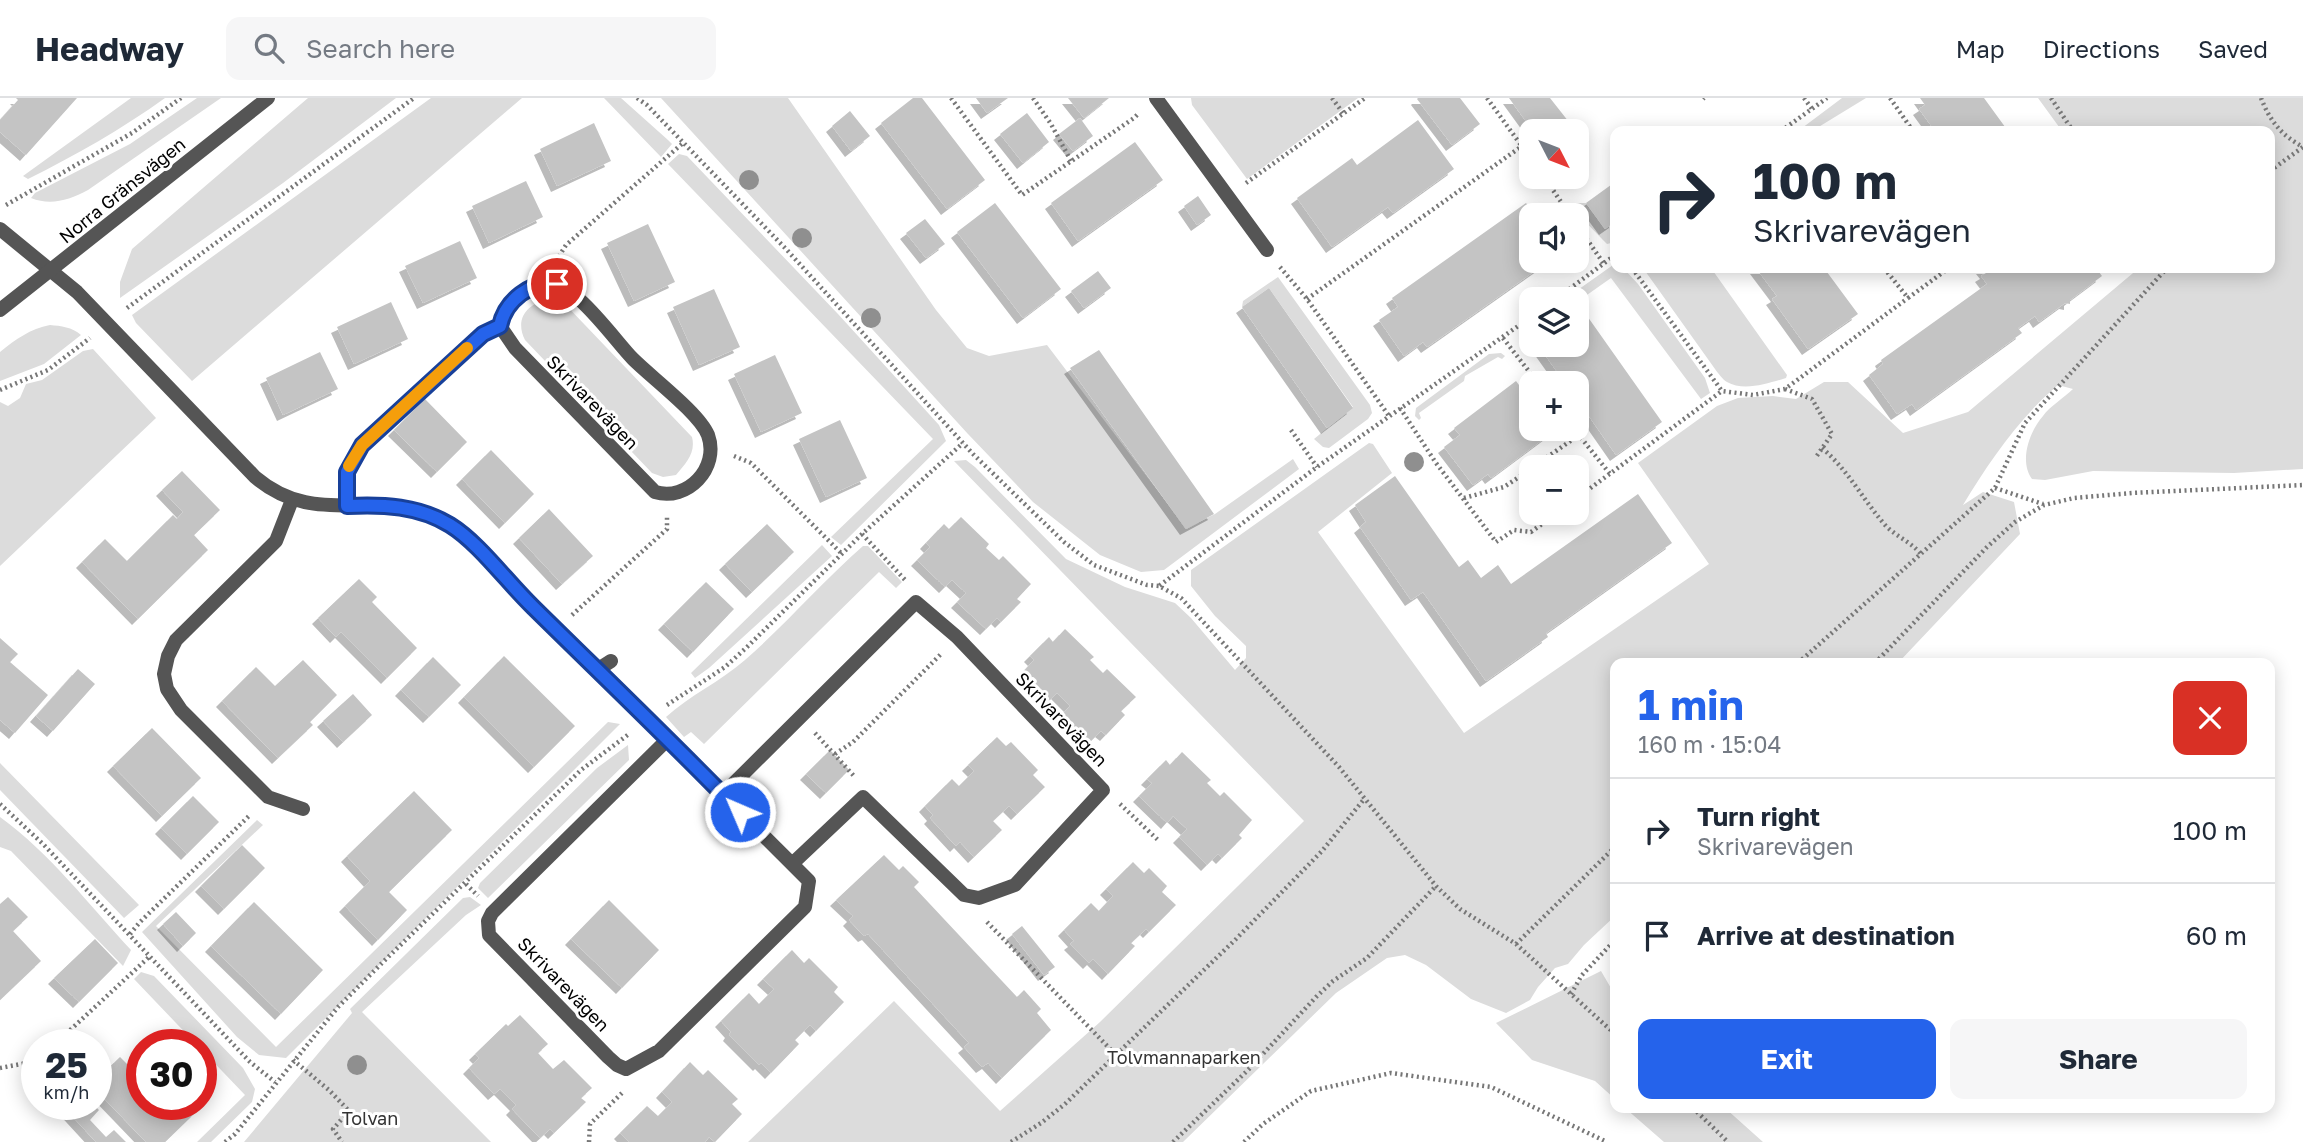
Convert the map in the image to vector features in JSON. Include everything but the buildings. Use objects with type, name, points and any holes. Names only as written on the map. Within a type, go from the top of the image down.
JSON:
[{"type":"street","name":"Norra Gränsvägen","points":[[0,310],[268,98]]},
{"type":"street","points":[[1156,98],[1267,250]]},
{"type":"street","points":[[0,229],[77,292],[269,489],[292,500],[311,504],[407,508],[448,523],[462,533],[556,630],[810,881],[805,907],[659,1051],[626,1069]]},
{"type":"street","points":[[347,506],[347,472],[362,445],[483,334],[500,326],[502,315],[531,286],[543,282],[557,284],[580,300],[633,359],[695,418],[708,436],[710,461],[697,480],[688,488],[666,496]]},
{"type":"street","name":"Skrivarevägen","points":[[500,326],[515,348],[643,481],[655,492],[666,496]]},
{"type":"street","points":[[292,500],[276,541],[176,640],[168,656],[164,674],[167,689],[181,710],[268,797],[303,809]]},
{"type":"street","points":[[723,794],[916,602]]},
{"type":"street","name":"Skrivarevägen","points":[[916,602],[957,637],[1103,790],[1015,885],[979,898]]},
{"type":"street","points":[[597,670],[611,661]]},
{"type":"street","name":"Skrivarevägen","points":[[626,1069],[608,1057],[508,955],[489,934],[488,921],[492,913],[668,739]]},
{"type":"street","points":[[792,864],[863,797],[964,895],[979,898]]},
{"type":"path","points":[[0,209],[132,132],[181,98]]},
{"type":"path","points":[[0,390],[25,381],[61,361],[210,245],[414,98]]},
{"type":"path","points":[[637,98],[647,105],[786,249],[973,454],[1064,542],[1094,565],[1147,586],[1159,586],[1181,598],[1365,797],[1436,886],[1460,909],[1516,944],[1610,1029]]},
{"type":"path","points":[[951,98],[1022,195],[1134,118],[1143,107]]},
{"type":"path","points":[[1332,98],[1343,113]]},
{"type":"path","points":[[1228,196],[1365,98]]},
{"type":"path","points":[[1488,98],[1519,142]]},
{"type":"path","points":[[1804,98],[1812,109]]},
{"type":"path","points":[[1788,126],[1827,98]]},
{"type":"path","points":[[1890,98],[1910,126]]},
{"type":"path","points":[[2051,98],[2070,126]]},
{"type":"path","points":[[2261,98],[2281,133],[2303,147],[2275,167]]},
{"type":"path","points":[[1035,99],[1071,161]]},
{"type":"path","points":[[543,282],[566,245],[683,143]]},
{"type":"path","points":[[1307,299],[1519,148]]},
{"type":"path","points":[[1589,243],[1604,265]]},
{"type":"path","points":[[1267,250],[1307,299],[1389,416]]},
{"type":"path","points":[[1573,287],[1610,260]]},
{"type":"path","points":[[1636,273],[1722,391]]},
{"type":"path","points":[[1888,273],[1908,298]]},
{"type":"path","points":[[1589,489],[1722,391],[1753,395],[1785,389],[1942,273]]},
{"type":"path","points":[[1804,658],[1995,488],[2025,423],[2160,273]]},
{"type":"path","points":[[1159,586],[1317,467],[1519,326]]},
{"type":"path","points":[[1503,338],[1529,371]]},
{"type":"path","points":[[1785,389],[1812,399],[1832,434],[1816,457]]},
{"type":"path","points":[[1400,408],[1496,542],[1514,530],[1531,533],[1541,525]]},
{"type":"path","points":[[1291,430],[1317,467]]},
{"type":"path","points":[[1551,455],[1570,441]]},
{"type":"path","points":[[1584,441],[1610,474]]},
{"type":"path","points":[[710,447],[751,463],[842,554]]},
{"type":"path","points":[[1822,448],[1840,464],[1888,528],[1913,544],[1921,554]]},
{"type":"path","points":[[1464,498],[1504,487],[1519,477]]},
{"type":"path","points":[[1880,658],[1987,547],[2014,522],[2044,505],[2074,498],[2121,494],[2303,485]]},
{"type":"path","points":[[1995,488],[2044,505]]},
{"type":"path","points":[[556,630],[667,529],[666,496]]},
{"type":"path","points":[[862,534],[906,581],[916,602]]},
{"type":"path","points":[[835,754],[853,742],[957,637]]},
{"type":"path","points":[[799,718],[861,785],[863,797]]},
{"type":"path","points":[[1103,790],[1158,840]]},
{"type":"path","points":[[130,934],[268,797]]},
{"type":"path","points":[[1011,1142],[1065,1104],[1236,939],[1322,851],[1365,797]]},
{"type":"path","points":[[0,804],[43,844],[250,1062],[275,1082]]},
{"type":"path","points":[[1516,944],[1610,852]]},
{"type":"path","points":[[1173,1142],[1248,1070],[1315,997],[1367,958],[1436,886]]},
{"type":"path","points":[[979,898],[985,920],[1115,1054]]},
{"type":"path","points":[[1571,994],[1582,975],[1610,945]]},
{"type":"path","points":[[71,1029],[149,957]]},
{"type":"path","points":[[293,1060],[349,1111],[333,1129],[342,1142]]},
{"type":"path","points":[[0,1068],[21,1064]]},
{"type":"path","points":[[589,1142],[590,1124],[625,1090],[626,1069]]},
{"type":"path","points":[[1244,1142],[1263,1124],[1311,1091],[1391,1073],[1491,1087],[1607,1142]]},
{"type":"path","points":[[1698,1113],[1728,1142]]},
{"type":"green space","points":[[131,98],[165,98],[81,151],[28,179],[23,176]]},
{"type":"green space","points":[[197,98],[221,98],[88,190],[60,201],[46,202],[31,198],[35,193],[130,144]]},
{"type":"green space","points":[[308,98],[396,98],[283,183],[120,298],[120,282],[132,249]]},
{"type":"green space","points":[[431,98],[522,98],[192,381],[136,323],[132,315]]},
{"type":"green space","points":[[604,98],[621,98],[672,144],[661,157]]},
{"type":"green space","points":[[661,98],[788,98],[936,310],[967,348],[989,356],[1047,345],[1186,528],[1215,514],[1293,459],[1299,469],[1164,570],[1141,572],[1100,555],[1033,502]]},
{"type":"green space","points":[[1191,98],[1358,98],[1247,179],[1192,105]]},
{"type":"green space","points":[[1842,98],[1866,98],[1820,126],[1805,126]]},
{"type":"green space","name":"Tolvmannaparken","points":[[2038,98],[2303,98],[2303,469],[2234,473],[2093,471],[2045,480],[2032,479],[2026,464],[2030,438],[2046,412],[2073,389],[2058,385],[2030,412],[2006,441],[1963,505],[1983,492],[2014,502],[2020,534],[1903,658],[1610,658],[1610,921],[1568,964],[1555,968],[1530,1000],[1506,1013],[1471,999],[1426,965],[1405,955],[1387,958],[1336,993],[1183,1142],[748,1142],[894,1001],[1000,1111],[1100,1022],[1304,821],[954,461],[966,460],[975,467],[1066,559],[1125,587],[1175,603],[1235,670],[1246,658],[1246,646],[1215,616],[1191,586],[1191,570],[1369,443],[1373,444],[1392,473],[1318,532],[1464,733],[1709,564],[1638,463],[1717,406],[1738,398],[1773,396],[1796,399],[1824,382],[1848,382],[1903,433],[1968,412],[2133,273],[2275,273],[2275,126],[2058,126]]},
{"type":"green space","points":[[679,154],[687,156],[838,314],[939,425],[946,441],[841,545],[831,537],[933,439],[668,164]]},
{"type":"green space","points":[[1589,207],[1605,229],[1610,226],[1610,243],[1589,225]]},
{"type":"green space","points":[[1610,267],[1610,273],[1628,273],[1705,378],[1710,393],[1701,399],[1611,278],[1589,294],[1589,287],[1582,287]]},
{"type":"green space","points":[[1647,273],[1715,273],[1787,375],[1786,378],[1764,384],[1741,386],[1725,381]]},
{"type":"green space","points":[[1278,277],[1370,405],[1372,413],[1368,419],[1329,448],[1323,447],[1314,439],[1353,407],[1269,288],[1242,307],[1243,301]]},
{"type":"green space","points":[[550,299],[563,302],[692,437],[691,453],[676,475],[663,477],[652,473],[525,340],[521,325],[525,313],[535,304]]},
{"type":"green space","points":[[50,325],[62,326],[81,335],[44,364],[0,381],[0,352],[24,335]]},
{"type":"green space","points":[[93,349],[156,418],[0,566],[0,402],[8,406],[20,398],[26,384],[42,380],[83,351]]},
{"type":"green space","points":[[1501,353],[1505,356],[1502,359],[1498,357],[1465,376],[1464,381],[1419,413],[1419,420],[1415,416],[1416,408],[1489,354]]},
{"type":"green space","points":[[822,545],[832,556],[695,678],[691,673]]},
{"type":"green space","points":[[863,546],[868,546],[902,582],[896,588],[879,572],[704,744],[691,732],[684,737],[666,717],[745,660]]},
{"type":"green space","points":[[608,722],[620,724],[286,1058],[259,1055],[237,1037],[142,932],[257,820],[263,825],[156,926],[276,1047]]},
{"type":"green space","points":[[628,745],[629,760],[488,898],[478,888],[480,883],[597,768]]},
{"type":"green space","points":[[0,763],[139,905],[124,918],[0,790]]},
{"type":"green space","points":[[0,817],[52,863],[131,950],[123,966],[11,851],[0,847]]},
{"type":"green space","name":"Tolvan","points":[[470,897],[481,905],[466,915],[362,1012],[491,1142],[244,1142],[352,1013],[350,1009],[463,898]]},
{"type":"green space","points":[[1601,971],[1610,986],[1610,1094],[1595,1081],[1532,1060],[1496,1023]]},
{"type":"green space","points":[[141,972],[154,976],[205,1029],[182,1029],[134,979]]},
{"type":"green space","points":[[217,1041],[243,1068],[255,1089],[252,1102],[211,1142],[197,1142],[245,1095],[217,1066]]},
{"type":"green space","points":[[1631,1113],[1731,1113],[1763,1142],[1664,1142]]},
{"type":"slow traffic","points":[[349,466],[362,445],[467,348]]},
{"type":"route","points":[[557,284],[543,282],[531,286],[502,315],[500,326],[483,334],[362,445],[347,472],[347,506],[407,508],[448,523],[462,533],[740,812]]}]
